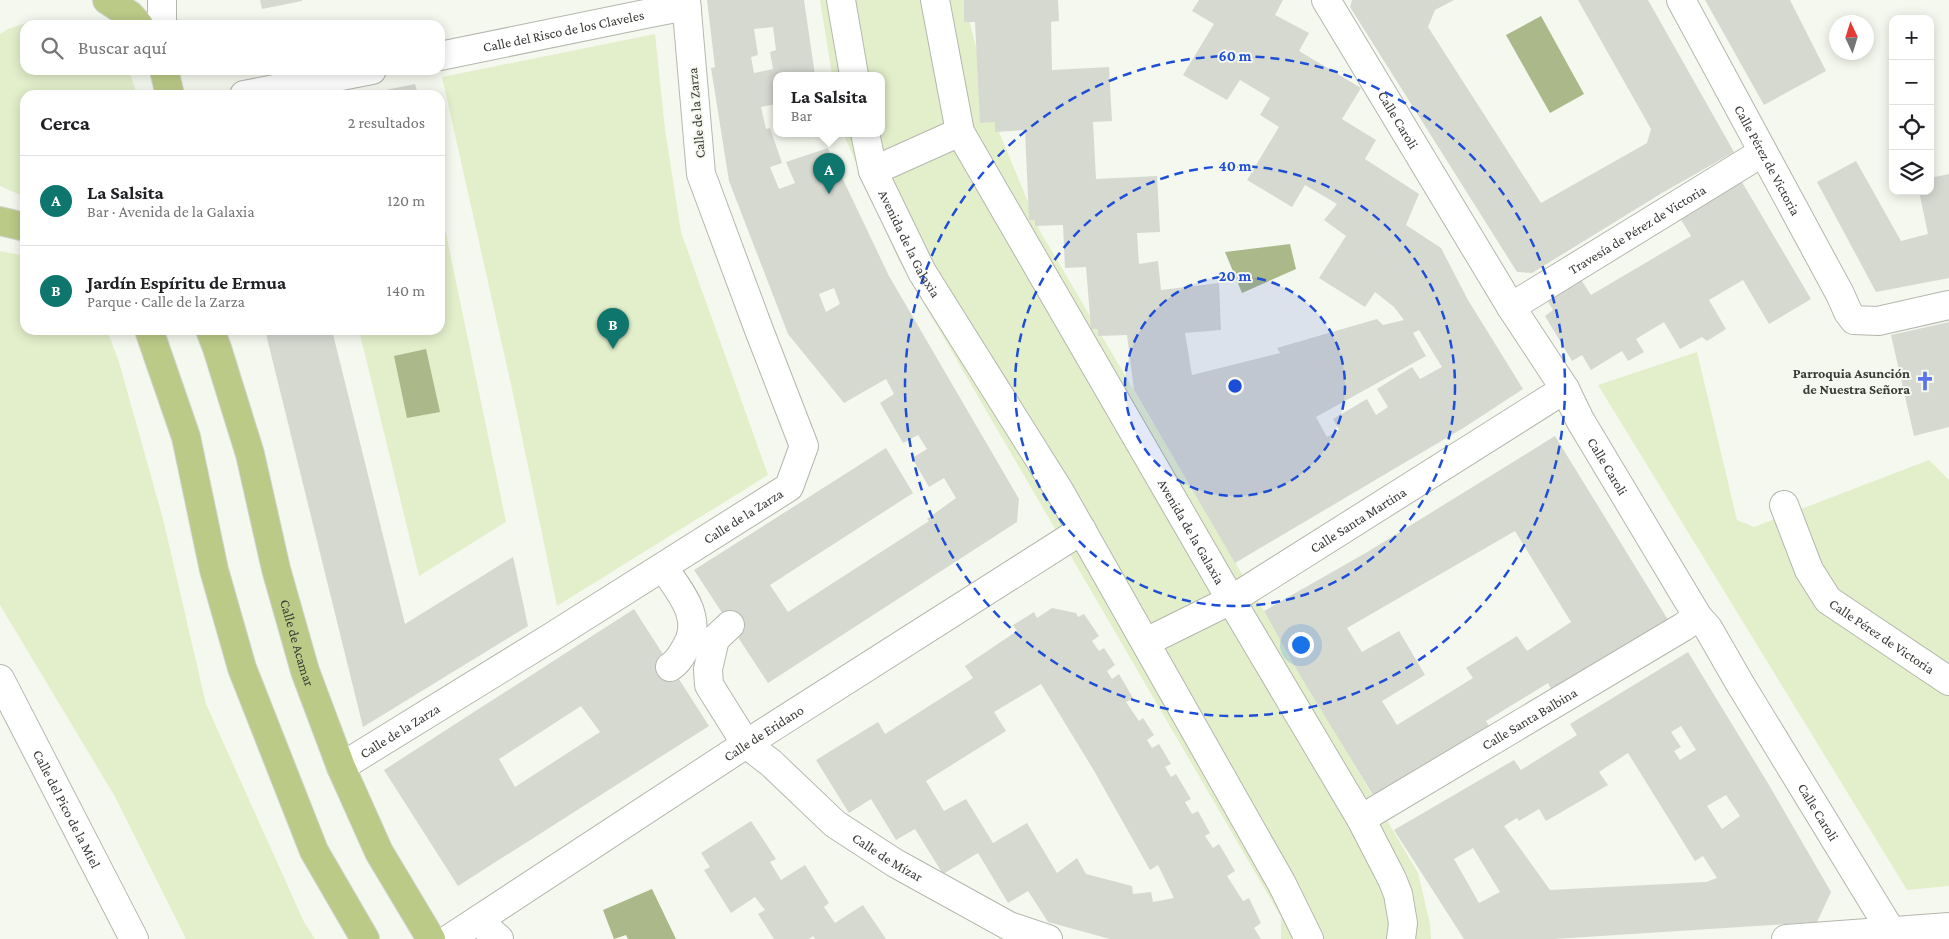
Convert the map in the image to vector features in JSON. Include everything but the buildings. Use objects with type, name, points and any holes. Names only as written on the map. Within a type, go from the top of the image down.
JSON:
[{"type":"main road","points":[[107,0],[134,20]]},
{"type":"main road","points":[[165,75],[169,90]]},
{"type":"main road","points":[[0,221],[20,226]]},
{"type":"main road","points":[[151,335],[186,437],[214,570],[242,668],[314,851],[365,939]]},
{"type":"main road","name":"Calle de Acamar","points":[[212,335],[250,454],[276,568],[305,671],[341,767],[379,852],[431,939]]},
{"type":"street","points":[[162,0],[162,20]]},
{"type":"street","points":[[841,0],[853,72]]},
{"type":"street","name":"Avenida de la Galaxia","points":[[935,0],[960,132],[1231,600],[1361,819],[1395,886],[1403,923],[1401,939]]},
{"type":"street","name":"Calle Caroli","points":[[1326,0],[1511,307],[1565,389],[1580,420],[1698,617],[1708,628],[1891,931]]},
{"type":"street","name":"Calle Pérez de Victoria","points":[[1681,0],[1854,320],[1878,321],[1949,305]]},
{"type":"street","name":"Calle del Risco de los Claveles","points":[[445,55],[657,12],[686,4]]},
{"type":"street","name":"Calle de la Zarza","points":[[341,767],[789,487],[804,446],[758,330],[701,174],[686,4]]},
{"type":"street","points":[[270,90],[346,75]]},
{"type":"street","points":[[873,171],[960,132]]},
{"type":"street","name":"Avenida de la Galaxia","points":[[866,137],[873,171],[922,272],[1082,530],[1282,884],[1308,939]]},
{"type":"street","name":"Travesía de Pérez de Victoria","points":[[1511,307],[1762,152]]},
{"type":"street","name":"Calle Santa Martina","points":[[1146,642],[1231,600],[1565,389]]},
{"type":"street","name":"Calle Pérez de Victoria","points":[[1784,505],[1809,570],[1828,600],[1949,681]]},
{"type":"street","name":"Calle de Eridano","points":[[449,939],[746,744],[1082,530]]},
{"type":"street","points":[[663,566],[692,611],[692,639],[675,664],[670,667]]},
{"type":"street","name":"Calle Santa Balbina","points":[[1361,819],[1698,617]]},
{"type":"street","name":"Calle de Mízar","points":[[730,625],[715,640],[708,669],[710,685],[746,744],[771,764],[835,824],[895,863],[1009,926],[1048,939]]},
{"type":"street","name":"Calle del Pico de la Miel","points":[[0,679],[134,939]]},
{"type":"street","points":[[478,920],[499,939]]},
{"type":"street","points":[[1786,939],[1949,926]]},
{"type":"shaded area","points":[[820,0],[964,0],[995,122],[1040,231],[1418,873],[1430,924],[1431,939],[1281,939],[1281,917],[898,259],[845,137],[885,137],[885,72],[832,72]]},
{"type":"shaded area","points":[[1541,16],[1584,94],[1550,113],[1506,35]]},
{"type":"shaded area","points":[[20,25],[20,75],[131,75],[135,90],[20,90],[20,195],[0,186],[0,34]]},
{"type":"shaded area","points":[[655,34],[665,129],[681,232],[768,475],[557,606],[512,389],[442,77]]},
{"type":"shaded area","points":[[445,229],[506,522],[419,576],[360,335],[445,335]]},
{"type":"shaded area","points":[[1290,244],[1296,269],[1242,293],[1225,252]]},
{"type":"shaded area","points":[[0,251],[20,255],[20,335],[109,335],[119,362],[163,519],[206,704],[304,922],[315,939],[186,939],[114,795],[0,605]]},
{"type":"shaded area","points":[[426,349],[440,412],[407,418],[394,356]]},
{"type":"shaded area","points":[[1697,352],[1737,520],[1754,527],[1929,460],[1949,480],[1949,886],[1907,890],[1598,385]]},
{"type":"shaded area","points":[[652,889],[676,939],[628,939],[626,935],[614,939],[603,910]]},
{"type":"place","name":"La Salsita","points":[[829,194]]},
{"type":"place","name":"Jardín Espíritu de Ermua","points":[[613,349]]},
{"type":"place","name":"Parroquia Asunción de Nuestra Señora","points":[[1925,381]]}]
